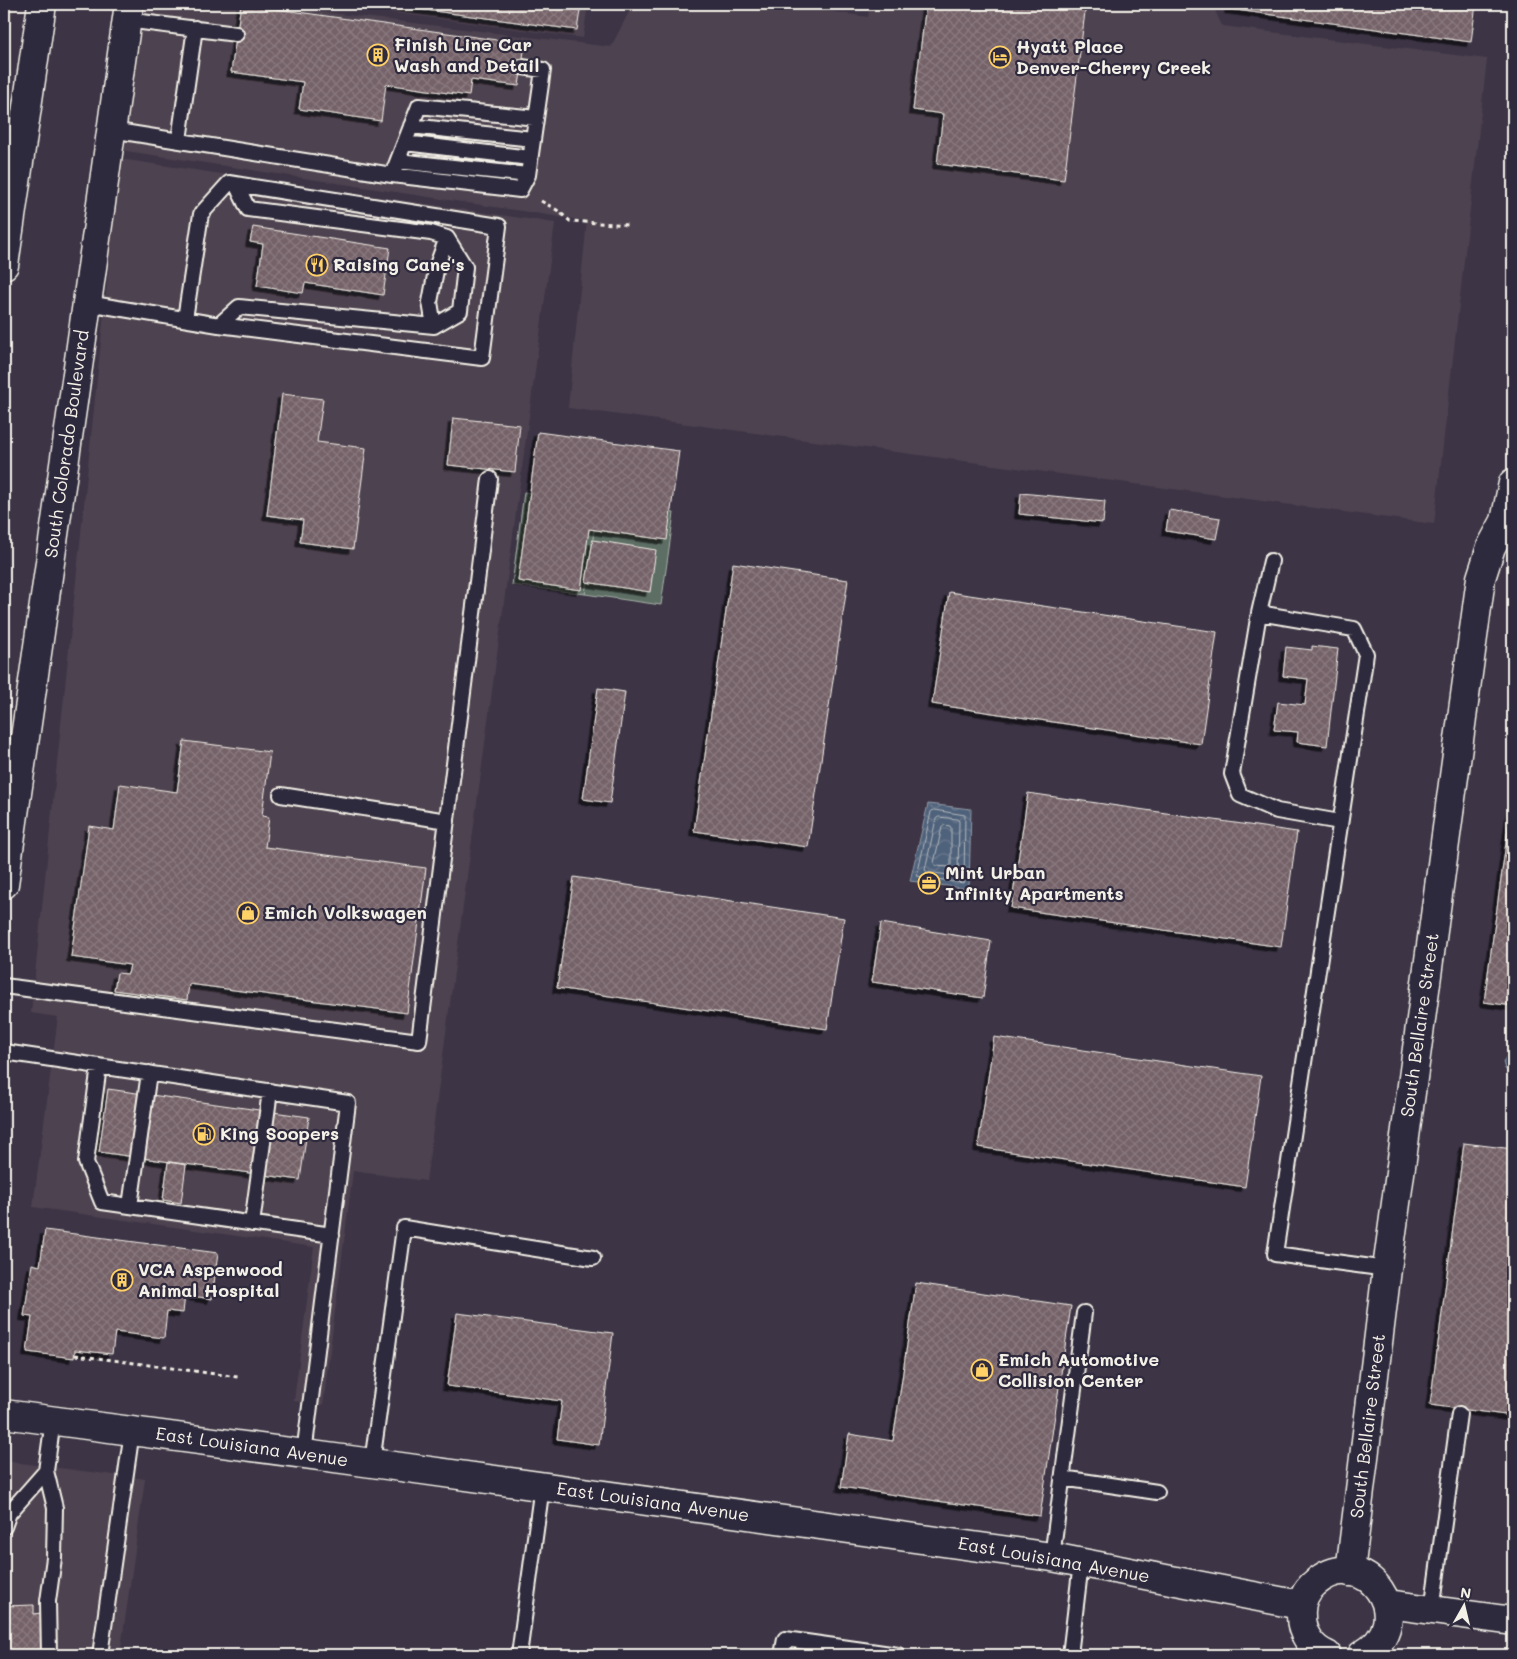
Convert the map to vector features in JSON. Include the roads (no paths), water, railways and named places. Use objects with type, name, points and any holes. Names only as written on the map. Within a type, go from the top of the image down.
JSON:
[{"type":"street","points":[[4,265],[42,4]]},
{"type":"street","name":"South Colorado Boulevard","points":[[4,884],[127,12]]},
{"type":"street","name":"South Bellaire Street","points":[[1350,1572],[1387,1269],[1481,578],[1502,549],[1505,521],[1513,483]]},
{"type":"street","name":"East Louisiana Avenue","points":[[4,1414],[1052,1557],[1300,1605]]},
{"type":"street","points":[[1327,1655],[1309,1643],[1301,1625],[1300,1605],[1309,1588],[1324,1575],[1343,1570],[1363,1574],[1379,1586],[1388,1604],[1388,1624],[1373,1651]]},
{"type":"street","points":[[1388,1604],[1513,1621]]},
{"type":"lane","points":[[127,12],[195,28],[236,34]]},
{"type":"lane","points":[[179,140],[195,28]]},
{"type":"lane","points":[[111,130],[392,175],[520,190],[528,176],[543,70],[522,67]]},
{"type":"lane","points":[[392,175],[419,106],[536,118]]},
{"type":"lane","points":[[412,126],[533,139]]},
{"type":"lane","points":[[405,143],[530,158]]},
{"type":"lane","points":[[398,161],[528,176]]},
{"type":"lane","points":[[87,302],[219,325],[482,358],[500,226],[228,183],[200,214],[185,319]]},
{"type":"lane","points":[[219,325],[239,307],[434,326],[460,311],[465,267],[447,238],[431,233],[248,209],[236,184]]},
{"type":"lane","points":[[434,326],[430,302],[437,264],[447,238]]},
{"type":"lane","points":[[4,986],[419,1041],[490,480]]},
{"type":"lane","points":[[1271,561],[1259,614],[1232,774],[1240,795],[1277,811],[1340,822]]},
{"type":"lane","points":[[1259,614],[1354,629],[1366,654],[1275,1254],[1387,1269]]},
{"type":"lane","points":[[281,795],[447,821]]},
{"type":"lane","points":[[4,1052],[348,1103],[304,1454]]},
{"type":"lane","points":[[98,1066],[86,1162],[102,1202],[332,1235]]},
{"type":"lane","points":[[130,1206],[149,1074]]},
{"type":"lane","points":[[252,1224],[270,1091]]},
{"type":"lane","points":[[372,1463],[404,1228],[592,1258]]},
{"type":"lane","points":[[1052,1557],[1084,1313]]},
{"type":"lane","points":[[1432,1610],[1459,1414]]},
{"type":"lane","points":[[49,1655],[48,1601],[54,1558],[55,1508],[46,1471],[53,1420]]},
{"type":"lane","points":[[100,1655],[132,1431]]},
{"type":"lane","points":[[4,1527],[9,1514],[46,1471]]},
{"type":"lane","points":[[1062,1478],[1157,1492]]},
{"type":"lane","points":[[520,1655],[542,1486]]},
{"type":"lane","points":[[1070,1655],[1082,1563]]},
{"type":"lane","points":[[782,1655],[785,1638],[898,1655]]},
{"type":"water","points":[[928,804],[971,809],[969,889],[910,881]]},
{"type":"water","points":[[1513,1050],[1513,1078],[1511,1078],[1511,1073],[1505,1069],[1503,1062]]},
{"type":"place","name":"Finish Line Car Wash and Detail","points":[[378,55]]},
{"type":"place","name":"Hyatt Place Denver-Cherry Creek","points":[[1000,57]]},
{"type":"place","name":"Raising Cane's","points":[[317,265]]},
{"type":"place","name":"Mint Urban Infinity Apartments","points":[[929,883]]},
{"type":"place","name":"Emich Volkswagen","points":[[248,913]]},
{"type":"place","name":"King Soopers","points":[[204,1134]]},
{"type":"place","name":"VCA Aspenwood Animal Hospital","points":[[122,1280]]},
{"type":"place","name":"Emich Automotive Collision Center","points":[[982,1370]]}]
